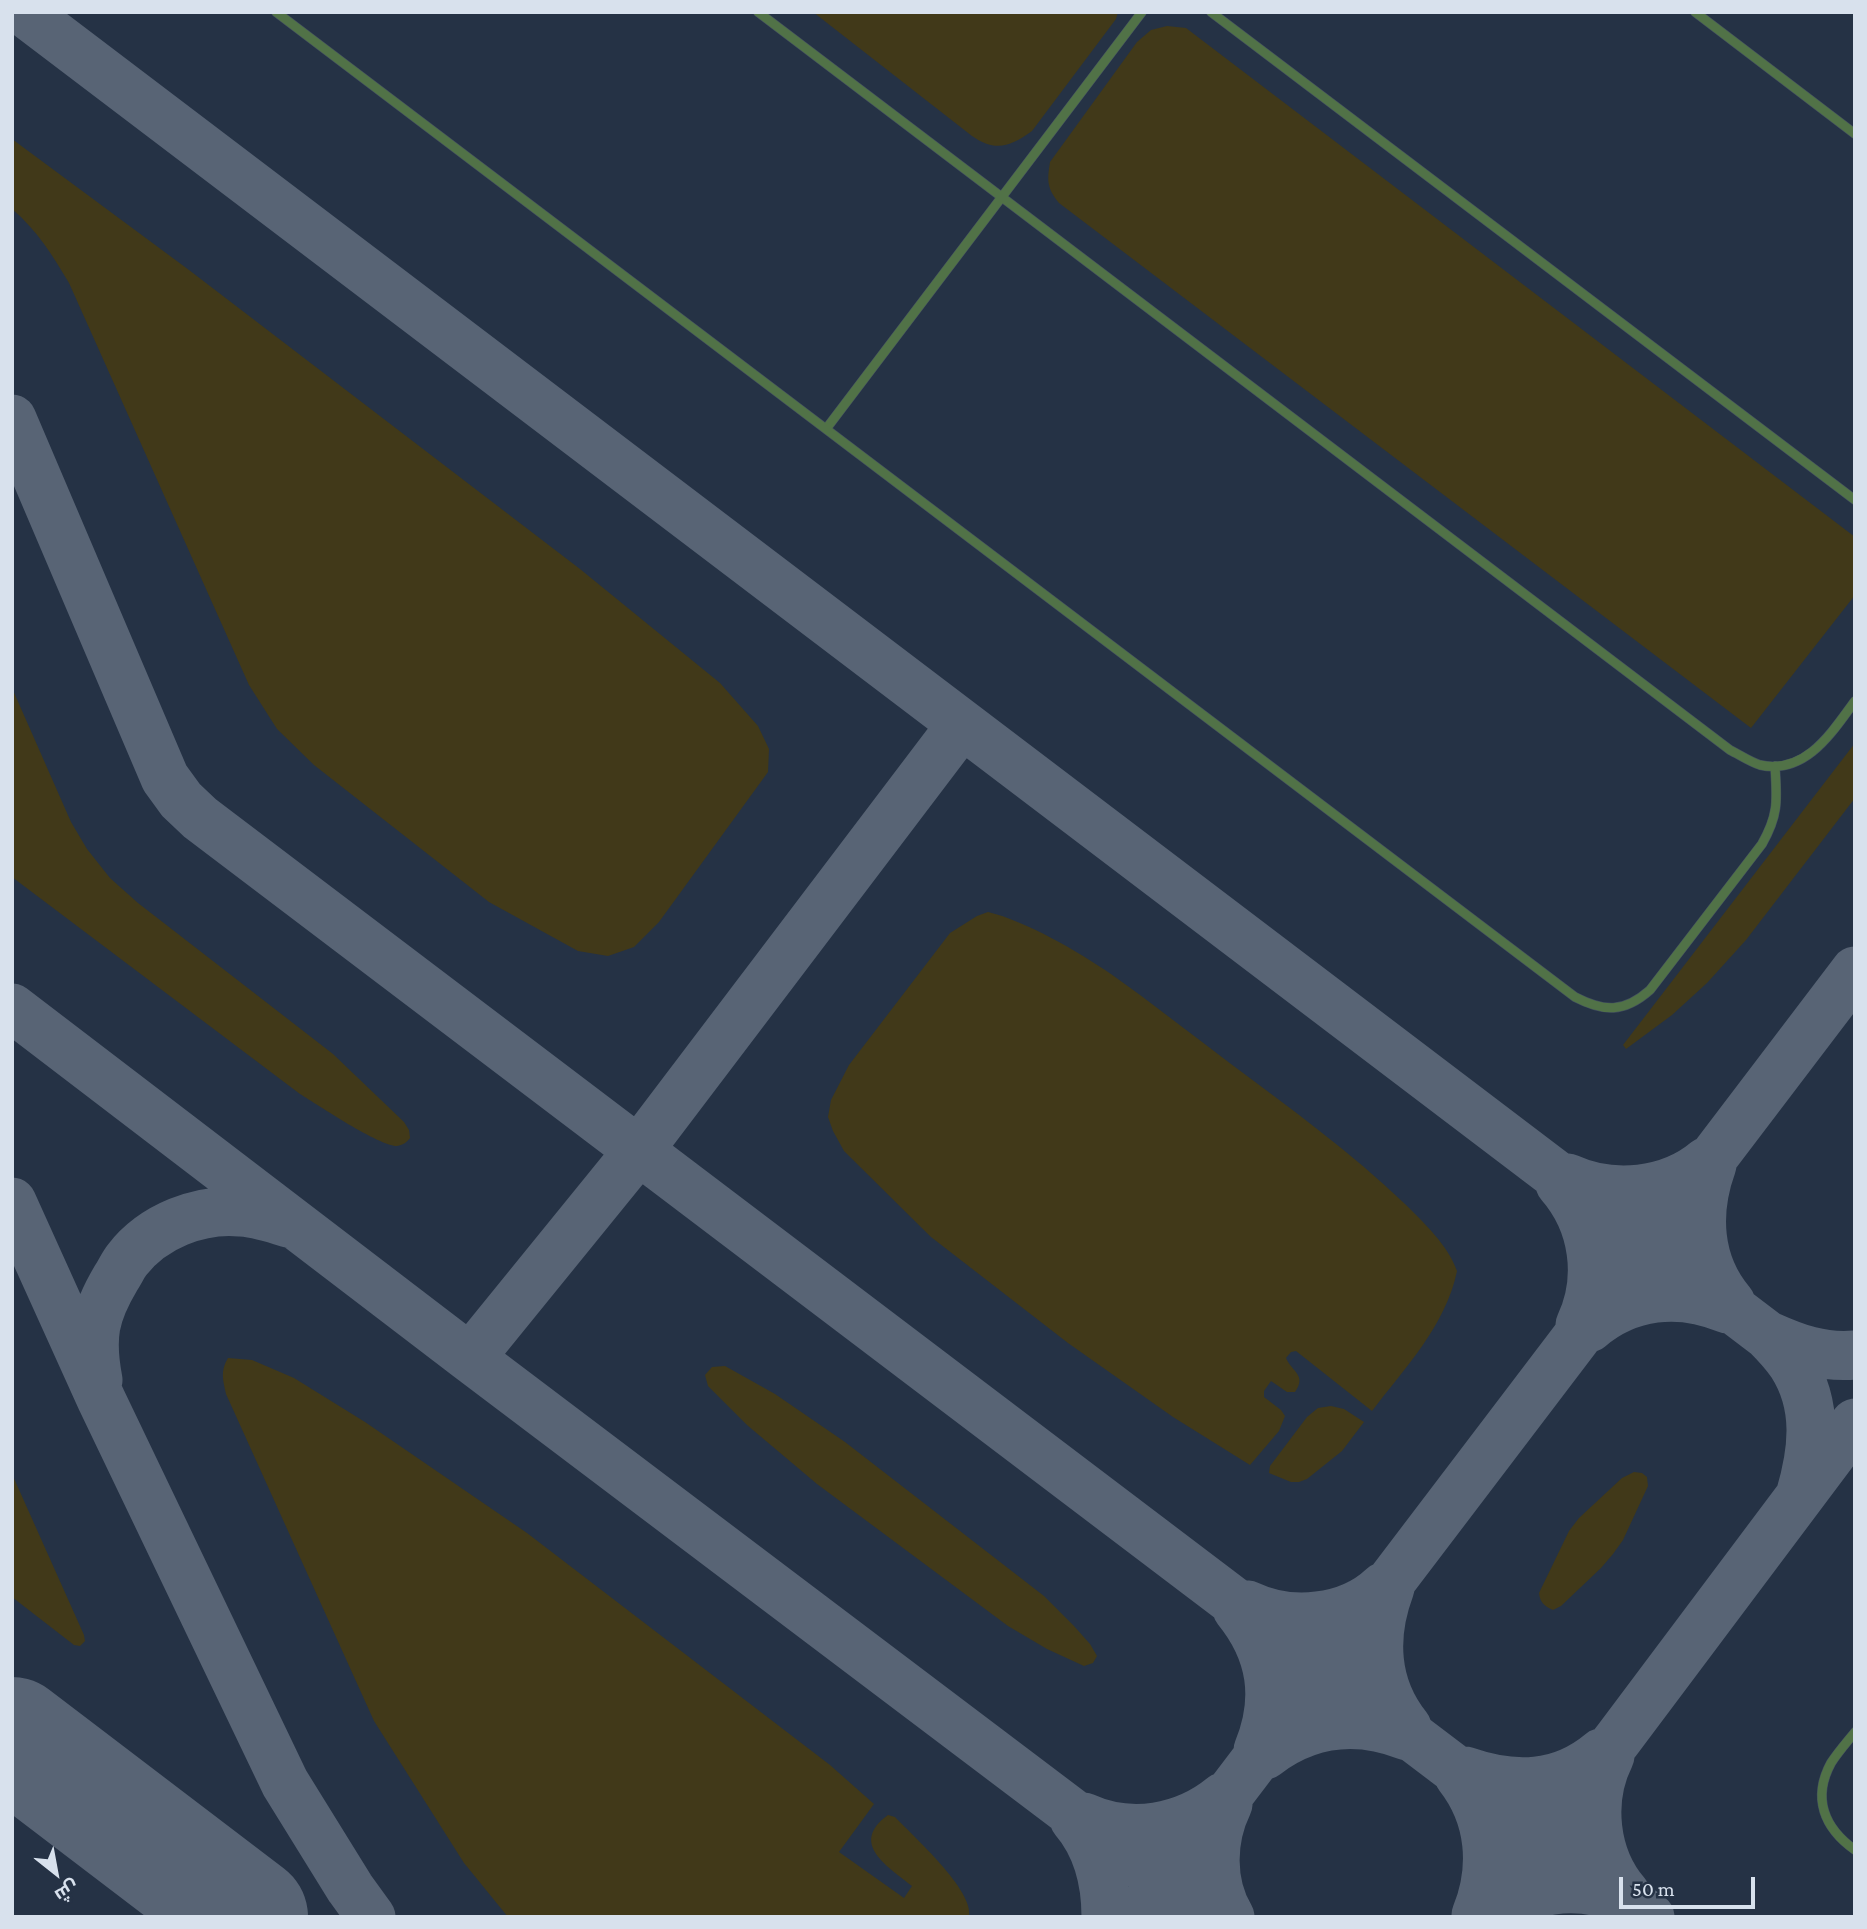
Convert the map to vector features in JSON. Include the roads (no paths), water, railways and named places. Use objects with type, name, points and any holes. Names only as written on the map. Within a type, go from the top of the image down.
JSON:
[{"type":"lane","points":[[275,12],[1575,997],[1594,1007],[1609,1009],[1625,1006],[1650,990],[1762,844],[1772,826],[1777,808],[1775,766]]},
{"type":"lane","points":[[758,12],[1730,750],[1759,764],[1775,766],[1796,762],[1812,753],[1829,736],[1855,701]]},
{"type":"lane","points":[[826,429],[1142,12]]},
{"type":"lane","points":[[1211,12],[1855,500]]},
{"type":"lane","points":[[1695,12],[1855,134]]},
{"type":"lane","points":[[1855,1732],[1826,1775],[1822,1799],[1828,1823],[1843,1842],[1855,1850]]}]
